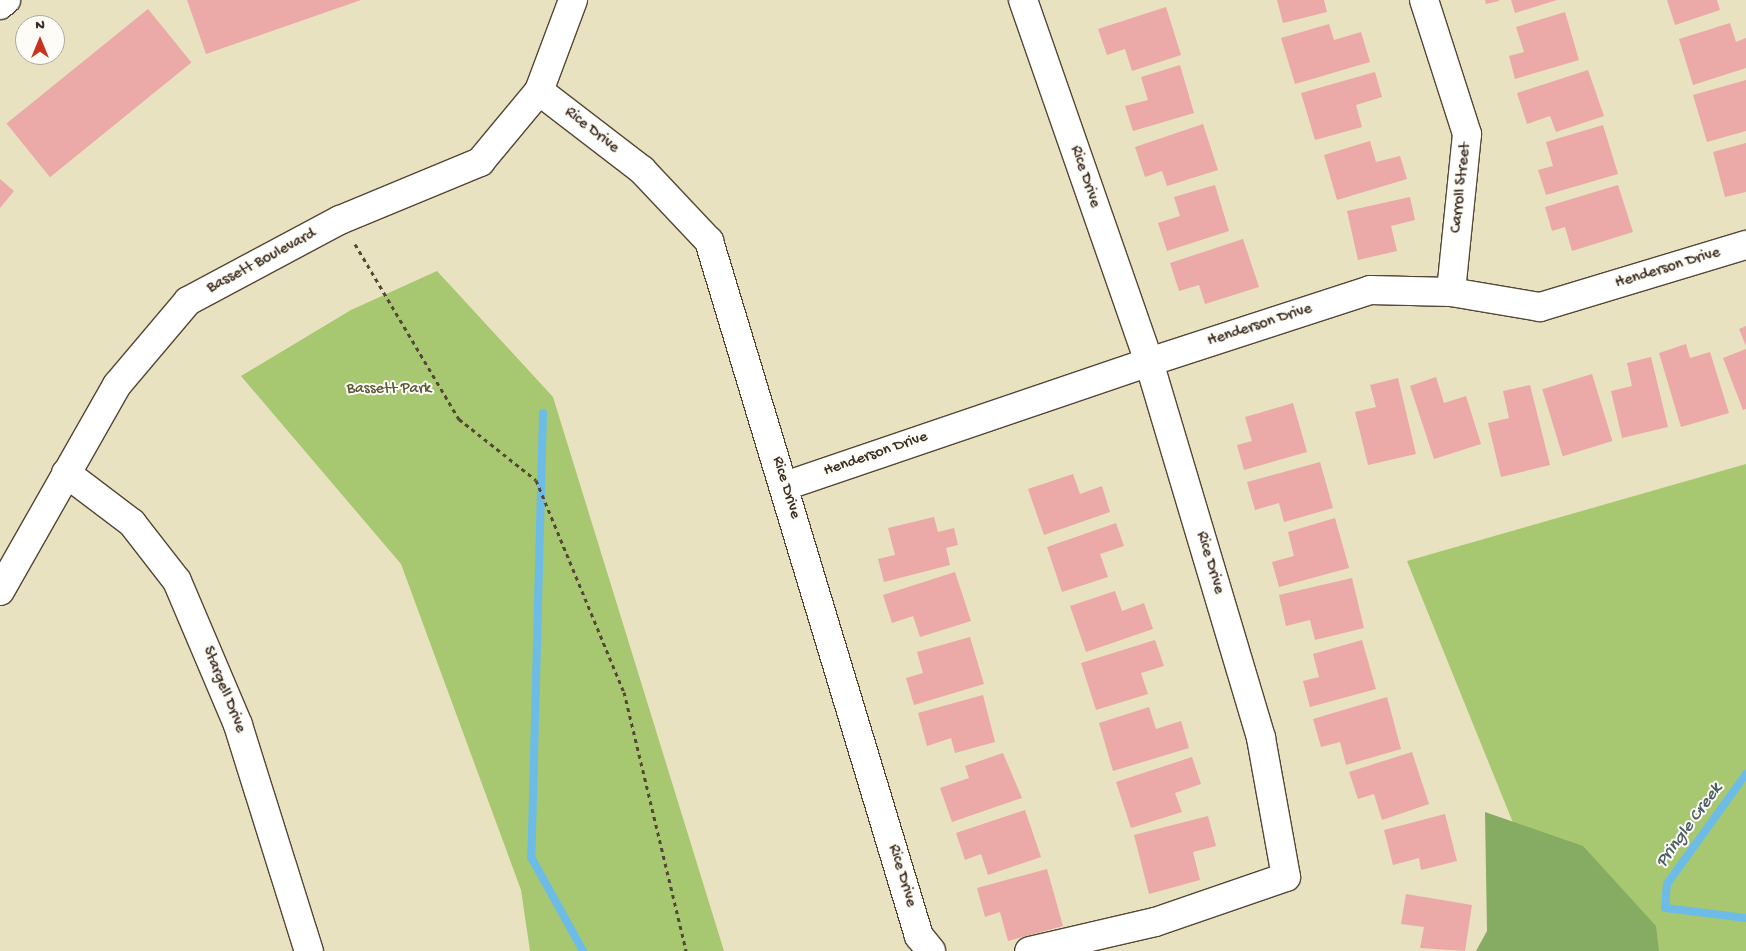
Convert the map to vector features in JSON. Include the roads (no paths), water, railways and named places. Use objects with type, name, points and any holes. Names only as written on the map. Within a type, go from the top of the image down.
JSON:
[{"type":"street","points":[[0,5],[6,0]]},
{"type":"street","name":"Bassett Boulevard","points":[[0,591],[117,385],[188,301],[340,220],[480,162],[539,91],[573,0]]},
{"type":"street","name":"Rice Drive","points":[[1022,0],[1149,362],[1261,738],[1286,877],[1155,922],[1029,951]]},
{"type":"street","name":"Carroll Street","points":[[1424,0],[1467,134],[1451,292]]},
{"type":"street","name":"Rice Drive","points":[[539,91],[642,170],[709,241],[919,936],[931,951]]},
{"type":"street","name":"Henderson Drive","points":[[784,486],[1149,362],[1370,290],[1451,292],[1540,307],[1746,246]]},
{"type":"street","name":"Stargell Drive","points":[[66,473],[132,524],[177,581],[238,724],[309,951]]},
{"type":"waterway","points":[[543,413],[531,857],[583,951]]},
{"type":"waterway","name":"Pringle Creek","points":[[1746,774],[1667,884],[1665,908],[1746,918]]},
{"type":"park label","name":"Bassett Park","points":[[389,390]]}]
